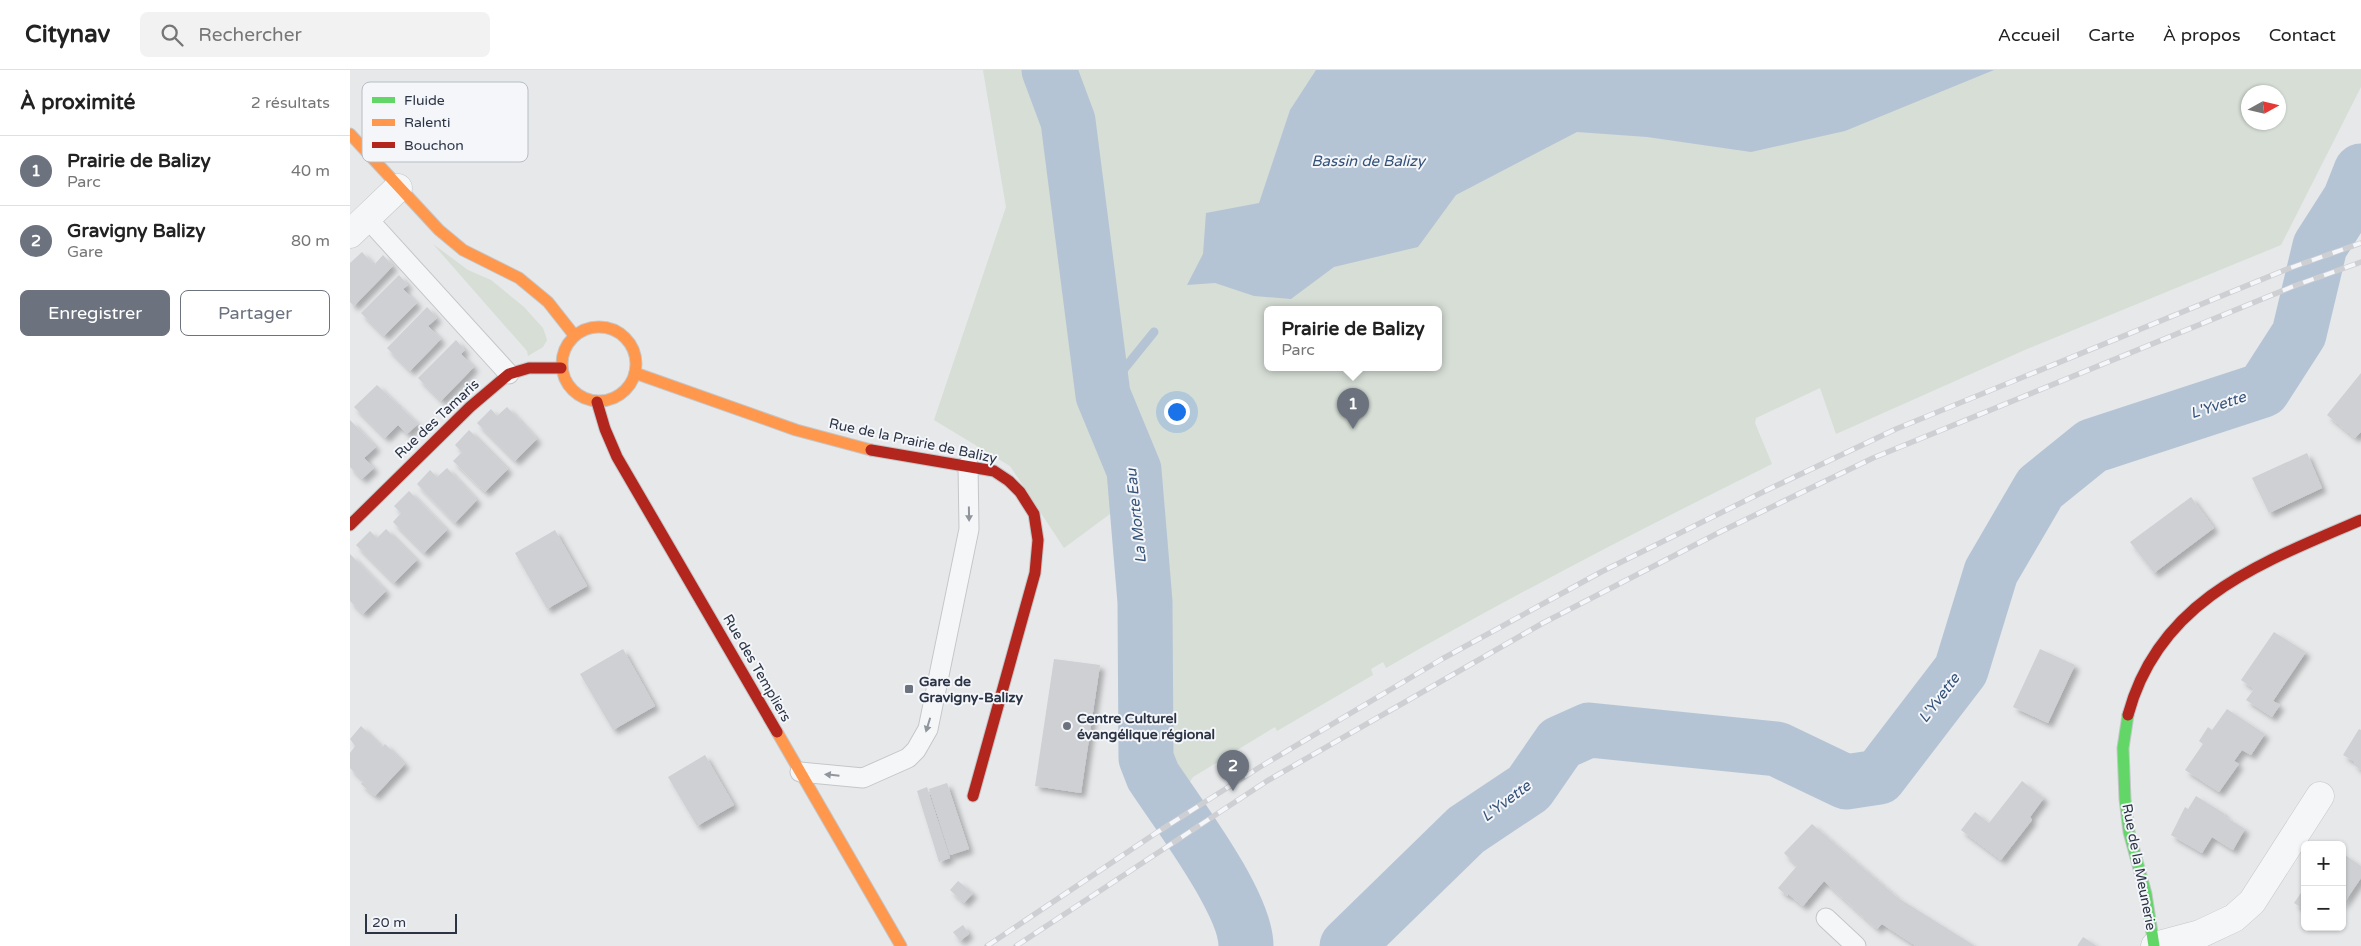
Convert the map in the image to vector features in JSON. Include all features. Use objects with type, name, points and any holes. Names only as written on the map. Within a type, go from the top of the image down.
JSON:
[{"type":"street","points":[[350,134],[362,148]]},
{"type":"street","points":[[375,162],[439,230],[463,250],[520,278],[548,302],[574,335]]},
{"type":"street","points":[[358,226],[398,188]]},
{"type":"street","points":[[591,327],[610,328],[626,338],[635,354],[635,373],[627,389],[614,399],[597,402],[580,397],[567,385],[561,368],[564,350],[574,335],[591,327]]},
{"type":"street","name":"Rue des Tamaris","points":[[350,525],[470,407],[509,374],[529,368],[561,368]]},
{"type":"street","name":"Rue de la Prairie de Balizy","points":[[635,373],[676,385],[819,437],[866,448],[968,465],[994,472],[1012,482],[1027,497],[1034,510],[1038,524],[1039,545],[1035,573],[973,796]]},
{"type":"street","name":"Rue des Templiers","points":[[597,402],[605,429],[617,457],[901,946]]},
{"type":"street","name":"Rue de la Meunerie","points":[[2320,796],[2252,902],[2234,918],[2200,934],[2154,946],[2144,888],[2128,826],[2122,770],[2126,722],[2141,677],[2159,645],[2187,614],[2219,589],[2263,562],[2361,520]]},
{"type":"lane","points":[[358,226],[509,374]]},
{"type":"lane","points":[[800,772],[863,778],[908,758],[916,750],[928,729],[969,529],[968,465]]},
{"type":"lane","points":[[1826,918],[1856,946]]},
{"type":"shaded area","points":[[983,70],[2361,70],[2361,87],[2281,245],[2027,349],[1836,434],[1820,388],[1756,418],[1755,423],[1772,464],[1481,614],[1386,668],[1383,662],[1371,669],[1373,675],[1277,731],[1275,727],[1193,777],[1187,786],[1177,792],[1160,760],[1160,563],[1152,483],[1064,548],[1010,466],[934,420],[1006,207]]},
{"type":"shaded area","points":[[433,244],[468,270],[491,280],[524,307],[543,328],[547,340],[543,347],[528,356],[527,351]]},
{"type":"water","name":"Bassin de Balizy","points":[[1316,70],[1994,70],[1845,131],[1751,152],[1647,137],[1577,132],[1456,195],[1418,247],[1334,267],[1291,299],[1254,296],[1215,283],[1187,285],[1203,254],[1206,213],[1259,203],[1290,110]]},
{"type":"building","points":[[362,252],[374,265],[383,255],[393,266],[354,306],[350,302],[350,263]]},
{"type":"building","points":[[399,275],[408,285],[403,289],[417,303],[384,336],[361,313]]},
{"type":"building","points":[[427,307],[437,318],[428,326],[441,339],[410,371],[387,348]]},
{"type":"building","points":[[456,340],[465,350],[461,354],[474,367],[441,401],[418,378]]},
{"type":"building","points":[[2361,373],[2361,432],[2355,438],[2327,415]]},
{"type":"building","points":[[377,385],[418,424],[407,434],[398,425],[385,438],[354,407]]},
{"type":"building","points":[[507,407],[537,439],[515,461],[477,423],[491,409],[497,416]]},
{"type":"building","points":[[350,420],[376,447],[364,458],[374,468],[362,479],[350,467]]},
{"type":"building","points":[[469,430],[508,469],[485,492],[453,461],[462,452],[455,445]]},
{"type":"building","points":[[2307,453],[2322,488],[2269,513],[2252,478]]},
{"type":"building","points":[[447,468],[477,500],[455,523],[417,484],[430,470],[437,477]]},
{"type":"building","points":[[409,491],[447,530],[424,553],[393,522],[401,513],[394,506]]},
{"type":"building","points":[[2191,497],[2214,528],[2154,573],[2130,542]]},
{"type":"building","points":[[386,529],[417,560],[394,583],[356,545],[370,531],[377,538]]},
{"type":"building","points":[[555,530],[587,586],[547,609],[515,553]]},
{"type":"building","points":[[350,554],[386,591],[363,614],[350,601]]},
{"type":"building","points":[[2274,632],[2306,652],[2273,701],[2280,705],[2272,717],[2246,700],[2254,689],[2241,680]]},
{"type":"building","points":[[623,649],[655,706],[613,730],[580,674]]},
{"type":"building","points":[[2040,649],[2075,665],[2048,723],[2013,707]]},
{"type":"building","name":"Centre Culturel évangélique régional","points":[[1054,659],[1100,665],[1081,793],[1035,786]]},
{"type":"building","points":[[2227,709],[2265,734],[2251,755],[2242,750],[2234,761],[2239,764],[2219,792],[2185,770],[2203,744],[2199,741],[2208,727],[2212,730]]},
{"type":"building","points":[[361,726],[382,747],[385,744],[405,764],[375,796],[361,784],[363,781],[350,768],[350,753],[355,746],[350,739]]},
{"type":"building","points":[[2359,729],[2361,730],[2361,770],[2354,765],[2355,762],[2343,755]]},
{"type":"building","points":[[705,755],[734,805],[697,826],[668,777]]},
{"type":"building","points":[[2022,781],[2044,798],[2030,817],[2032,820],[2001,860],[1961,830],[1975,812],[1989,823]]},
{"type":"building","points":[[947,783],[969,849],[950,855],[929,789]]},
{"type":"building","points":[[927,787],[950,858],[939,862],[917,791]]},
{"type":"building","points":[[2196,796],[2245,829],[2233,850],[2212,837],[2202,853],[2171,835],[2185,807],[2188,809]]},
{"type":"building","points":[[1812,824],[1898,898],[1975,946],[1916,946],[1882,924],[1877,929],[1824,881],[1803,906],[1788,894],[1787,896],[1778,888],[1797,866],[1784,853]]},
{"type":"building","points":[[2346,856],[2361,866],[2361,878],[2346,900]]},
{"type":"building","points":[[958,881],[973,893],[964,903],[950,890]]},
{"type":"building","points":[[2301,893],[2301,907],[2294,903]]},
{"type":"building","points":[[963,925],[969,934],[960,941],[953,932]]},
{"type":"building","points":[[2083,937],[2097,946],[2077,946]]},
{"type":"waterway","name":"La Morte Eau","points":[[1049,70],[1068,121],[1103,395],[1134,470],[1145,602],[1146,758],[1153,776],[1223,883],[1243,928],[1246,946]]},
{"type":"waterway","name":"L'Yvette","points":[[1347,946],[1466,830],[1529,788],[1560,743],[1589,730],[1777,749],[1846,782],[1879,777],[1961,670],[1991,572],[2040,488],[2092,446],[2263,390],[2299,334],[2320,246],[2350,199],[2361,171]]},
{"type":"waterway","points":[[1103,395],[1154,332]]},
{"type":"railway","points":[[987,946],[1156,833],[1260,767],[1442,659],[1601,572],[1896,429],[2290,268],[2361,243]]},
{"type":"railway","points":[[1016,946],[1267,781],[1543,623],[1722,531],[1873,458],[2294,286],[2361,262]]},
{"type":"traffic: fast","points":[[2128,715],[2123,748],[2125,799],[2129,832],[2146,894],[2154,946]]},
{"type":"traffic: slow","points":[[350,134],[362,147]]},
{"type":"traffic: slow","points":[[376,162],[439,230],[463,250],[519,278],[548,302],[574,335]]},
{"type":"traffic: slow","points":[[599,327],[620,333],[630,343],[636,364],[630,385],[620,395],[599,401],[578,395],[568,385],[562,364],[568,343],[578,333],[599,327]]},
{"type":"traffic: slow","points":[[635,373],[796,430],[871,450]]},
{"type":"traffic: slow","points":[[777,732],[901,946]]},
{"type":"traffic: jam","points":[[350,525],[470,407],[509,374],[529,368],[561,368]]},
{"type":"traffic: jam","points":[[597,402],[605,429],[617,457],[777,732]]},
{"type":"traffic: jam","points":[[871,450],[994,471],[1009,481],[1020,492],[1034,514],[1038,540],[1035,573],[973,796]]},
{"type":"traffic: jam","points":[[2128,715],[2143,675],[2163,642],[2189,614],[2219,590],[2252,570],[2287,552],[2361,520]]},
{"type":"place","name":"Prairie de Balizy","points":[[1353,429]]},
{"type":"place","name":"Gare de Gravigny-Balizy","points":[[909,689]]},
{"type":"place","name":"Centre Culturel évangélique régional","points":[[1067,726]]},
{"type":"place","name":"Gravigny Balizy","points":[[1233,791]]}]
